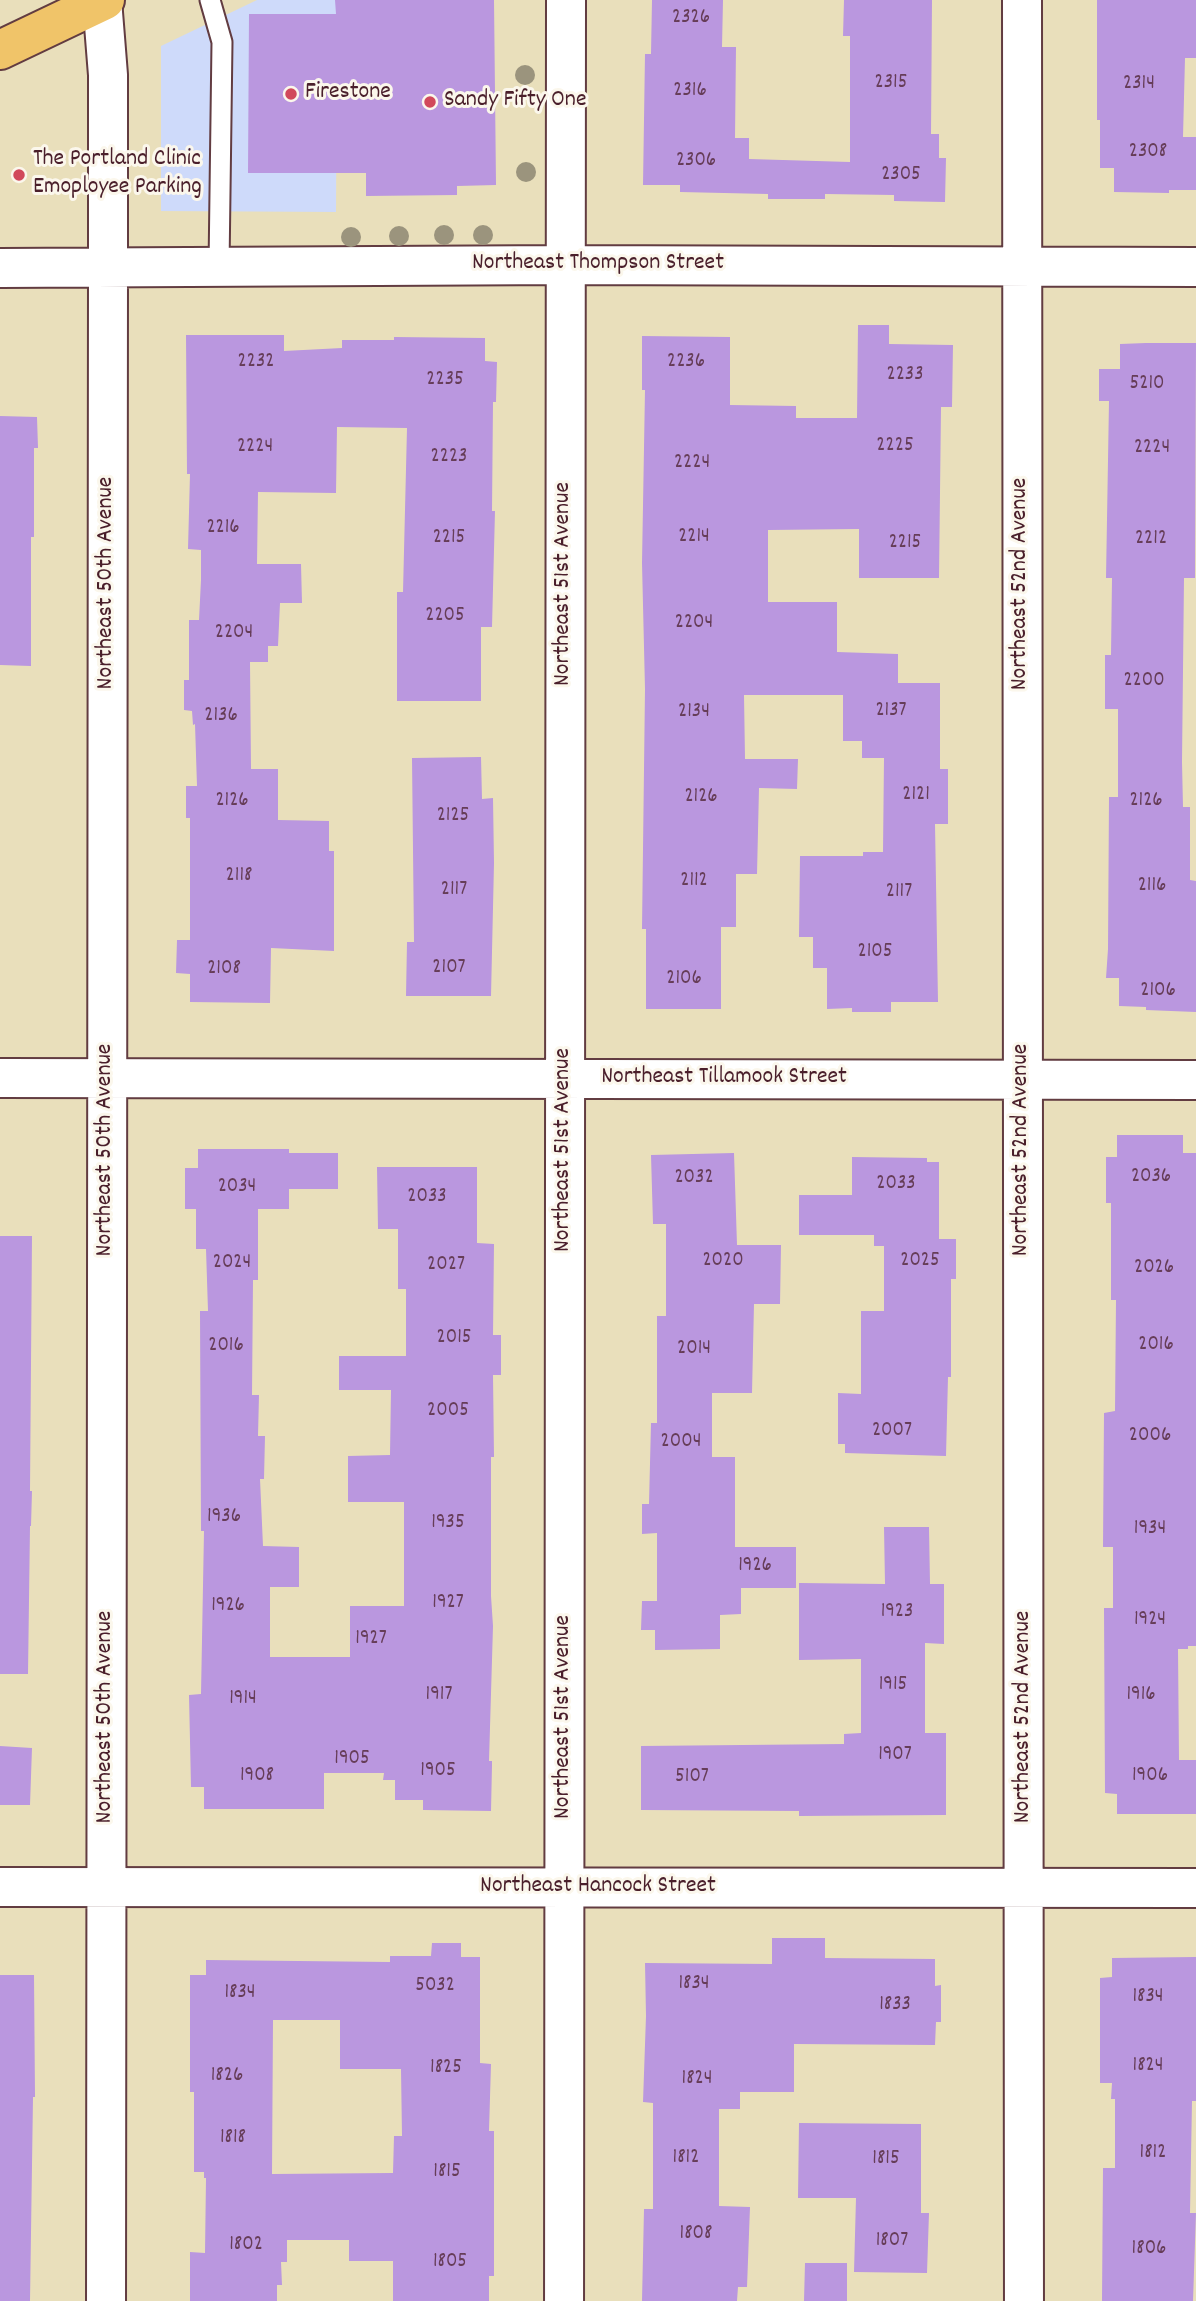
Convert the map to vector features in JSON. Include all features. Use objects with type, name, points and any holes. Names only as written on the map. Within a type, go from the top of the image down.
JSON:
[{"type":"main road","points":[[0,50],[103,1]]},
{"type":"street","name":"Northeast 51st Avenue","points":[[564,2301],[566,0]]},
{"type":"street","name":"Northeast 52nd Avenue","points":[[1023,0],[1021,267],[1024,2301]]},
{"type":"street","name":"Northeast 50th Avenue","points":[[103,1],[107,75],[108,268],[106,2301]]},
{"type":"street","name":"Northeast Thompson Street","points":[[0,268],[566,265],[1196,267]]},
{"type":"street","name":"Northeast Tillamook Street","points":[[0,1078],[1196,1080]]},
{"type":"street","name":"Northeast Hancock Street","points":[[0,1887],[1196,1888]]},
{"type":"lane","points":[[211,0],[222,42],[219,267]]},
{"type":"shaded area","points":[[257,0],[337,0],[336,212],[161,211],[161,46]]},
{"type":"building","points":[[335,0],[494,0],[496,185],[457,186],[457,195],[366,196],[366,173],[248,173],[249,14],[336,14]]},
{"type":"building","points":[[652,0],[723,0],[722,47],[736,47],[735,138],[749,138],[749,159],[850,162],[850,36],[843,36],[844,0],[932,0],[931,134],[939,134],[939,158],[946,158],[945,202],[894,201],[894,195],[825,194],[825,199],[768,199],[768,194],[680,192],[680,185],[643,185],[645,54],[651,54]]},
{"type":"building","points":[[1097,0],[1196,0],[1196,58],[1185,58],[1183,137],[1196,137],[1196,190],[1169,190],[1169,193],[1114,192],[1114,168],[1100,168],[1100,120],[1097,120]]},
{"type":"building","points":[[858,325],[889,325],[889,344],[953,345],[952,407],[941,407],[939,578],[859,578],[859,529],[768,530],[768,602],[837,602],[837,652],[898,654],[898,683],[940,683],[940,769],[948,769],[948,824],[935,824],[938,1002],[891,1002],[891,1012],[852,1012],[852,1008],[827,1009],[827,968],[813,968],[813,937],[799,937],[800,856],[863,856],[863,852],[883,852],[884,758],[862,758],[862,741],[843,741],[843,695],[744,695],[745,759],[798,759],[797,789],[759,788],[757,874],[736,874],[736,927],[721,927],[721,1009],[646,1009],[646,929],[642,929],[645,390],[642,390],[642,336],[730,337],[730,405],[796,406],[796,418],[857,418]]},
{"type":"building","points":[[186,335],[284,335],[284,351],[342,348],[342,340],[394,340],[394,337],[485,338],[485,361],[497,362],[496,402],[493,402],[492,511],[495,511],[492,627],[481,627],[481,701],[397,701],[397,592],[403,592],[407,428],[337,427],[336,493],[258,492],[257,564],[301,564],[302,603],[280,603],[278,646],[268,646],[268,662],[250,662],[251,769],[278,769],[278,820],[329,821],[329,851],[334,851],[334,951],[271,948],[270,1003],[190,1002],[190,974],[176,973],[177,940],[190,940],[190,818],[186,818],[186,786],[197,786],[195,724],[193,725],[192,711],[184,710],[184,680],[189,680],[189,620],[199,620],[201,580],[201,550],[188,549],[190,474],[187,474]]},
{"type":"building","points":[[1196,343],[1195,578],[1184,578],[1182,762],[1183,807],[1190,807],[1190,880],[1196,881],[1196,1012],[1119,1006],[1119,978],[1106,978],[1109,797],[1118,797],[1118,709],[1105,709],[1105,655],[1111,655],[1112,578],[1106,578],[1109,401],[1099,401],[1099,369],[1120,369],[1120,344]]},
{"type":"building","points":[[0,416],[37,417],[38,448],[34,448],[34,537],[31,537],[31,666],[0,665]]},
{"type":"building","points":[[481,757],[482,799],[493,798],[491,996],[406,996],[407,942],[414,942],[412,758]]},
{"type":"building","points":[[1117,1135],[1183,1135],[1183,1153],[1196,1153],[1196,1646],[1178,1649],[1179,1760],[1196,1760],[1196,1814],[1117,1814],[1117,1794],[1105,1793],[1104,1608],[1113,1608],[1113,1547],[1103,1547],[1104,1413],[1115,1411],[1116,1300],[1111,1300],[1111,1203],[1106,1203],[1106,1157],[1117,1157]]},
{"type":"building","points":[[198,1149],[289,1149],[289,1153],[338,1153],[338,1189],[289,1189],[289,1209],[258,1209],[258,1280],[253,1280],[252,1395],[259,1395],[258,1436],[265,1436],[264,1479],[260,1479],[263,1546],[299,1547],[299,1587],[270,1587],[270,1657],[350,1657],[350,1606],[404,1606],[404,1502],[348,1502],[348,1456],[390,1455],[391,1390],[339,1390],[339,1356],[406,1356],[406,1289],[398,1289],[398,1229],[378,1229],[377,1167],[477,1167],[477,1243],[494,1244],[493,1335],[501,1335],[501,1375],[493,1375],[494,1457],[491,1457],[491,1811],[423,1810],[423,1800],[395,1800],[395,1780],[383,1780],[384,1773],[324,1773],[324,1809],[204,1809],[204,1787],[191,1787],[189,1695],[201,1694],[204,1531],[201,1531],[200,1311],[208,1311],[206,1249],[196,1249],[196,1209],[185,1209],[185,1168],[198,1168]]},
{"type":"building","points":[[734,1153],[737,1245],[781,1245],[780,1304],[754,1304],[752,1393],[712,1393],[712,1457],[735,1457],[735,1547],[796,1547],[796,1588],[741,1588],[741,1614],[720,1615],[720,1649],[655,1650],[655,1630],[641,1630],[642,1601],[657,1601],[657,1533],[642,1534],[642,1504],[649,1504],[651,1423],[657,1423],[657,1316],[666,1316],[666,1224],[653,1224],[651,1155]]},
{"type":"building","points":[[852,1157],[927,1158],[927,1162],[939,1162],[939,1239],[956,1239],[956,1279],[951,1279],[951,1377],[948,1377],[946,1456],[845,1453],[845,1444],[838,1444],[838,1393],[861,1394],[861,1311],[884,1311],[884,1246],[874,1246],[874,1235],[799,1235],[799,1195],[852,1195]]},
{"type":"building","points":[[0,1236],[32,1236],[32,1491],[28,1674],[0,1674]]},
{"type":"building","points":[[884,1527],[929,1527],[930,1584],[944,1584],[944,1644],[925,1643],[925,1733],[946,1733],[946,1815],[799,1816],[799,1811],[641,1810],[641,1746],[844,1744],[844,1734],[861,1733],[861,1659],[799,1660],[799,1583],[885,1584]]},
{"type":"building","points":[[0,1746],[32,1748],[30,1805],[0,1805]]},
{"type":"building","points":[[772,1938],[825,1938],[825,1958],[935,1959],[935,1986],[941,1985],[941,2022],[936,2022],[935,2045],[794,2044],[794,2092],[740,2092],[740,2109],[719,2109],[719,2206],[750,2207],[747,2287],[738,2287],[737,2301],[642,2301],[644,2209],[653,2209],[653,2103],[643,2102],[645,1963],[772,1964]]},
{"type":"building","points":[[432,1943],[461,1943],[461,1957],[480,1957],[480,2063],[491,2064],[489,2131],[494,2131],[494,2276],[489,2276],[489,2301],[393,2301],[393,2261],[349,2261],[349,2240],[287,2240],[287,2262],[281,2262],[282,2285],[277,2285],[277,2301],[190,2301],[190,2252],[205,2253],[206,2178],[204,2172],[194,2172],[194,2092],[190,2092],[190,1975],[206,1975],[206,1960],[390,1962],[390,1956],[431,1956]],"holes":[[[273,2020],[340,2020],[340,2069],[401,2069],[402,2136],[394,2136],[393,2173],[272,2174]]]},
{"type":"building","points":[[1196,1957],[1196,2101],[1192,2101],[1190,2213],[1196,2213],[1193,2301],[1102,2301],[1103,2168],[1115,2168],[1115,2099],[1111,2099],[1112,2083],[1100,2083],[1100,1978],[1112,1977],[1112,1958]]},
{"type":"building","points":[[0,1975],[34,1975],[35,2097],[30,2301],[0,2301]]},
{"type":"building","points":[[799,2123],[921,2124],[921,2213],[929,2213],[927,2273],[854,2272],[856,2198],[798,2198]]},
{"type":"building","points":[[805,2263],[847,2263],[847,2301],[804,2301]]},
{"type":"place","name":"Firestone","points":[[291,94]]},
{"type":"place","name":"Sandy Fifty One","points":[[430,102]]},
{"type":"place","name":"The Portland Clinic Emoployee Parking","points":[[19,175]]}]
